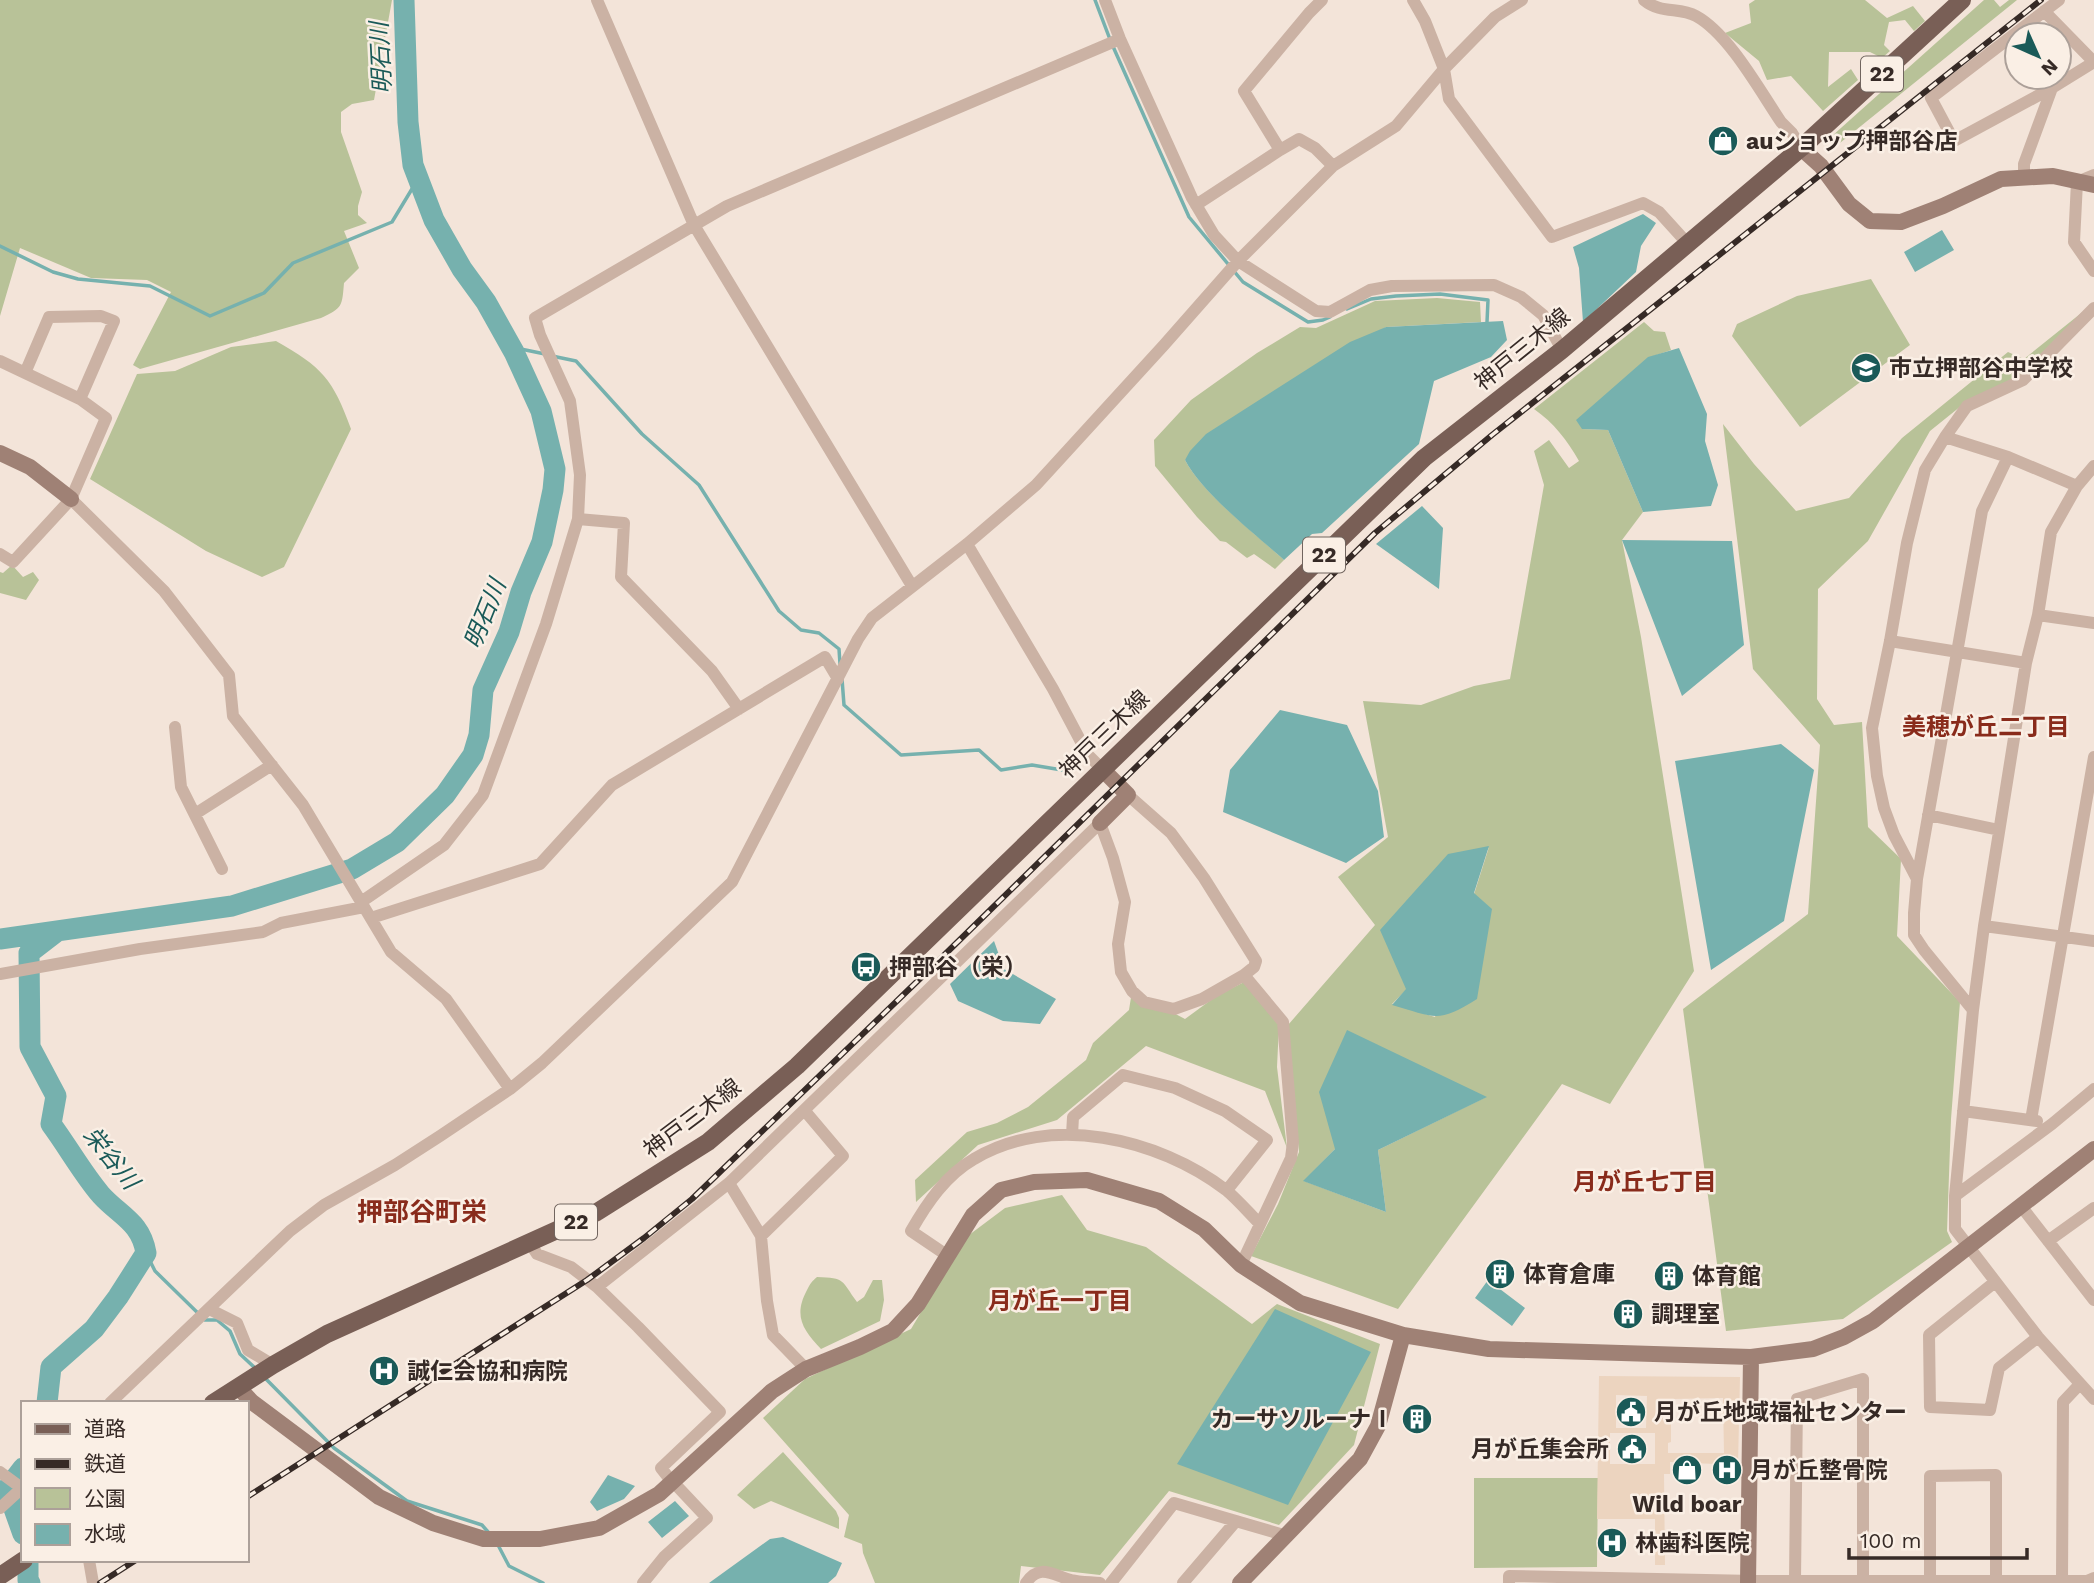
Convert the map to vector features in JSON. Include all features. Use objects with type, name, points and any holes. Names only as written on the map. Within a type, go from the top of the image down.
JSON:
[{"type":"main road","name":"神戸三木線","points":[[216,1401],[327,1334],[597,1212],[708,1142],[797,1066],[1104,772],[1424,458],[1562,349],[1801,148],[1962,0]]},
{"type":"main road","points":[[0,1576],[21,1562]]},
{"type":"street","points":[[597,0],[694,225],[912,586]]},
{"type":"street","points":[[1105,0],[1120,39],[1196,205],[1214,234],[1238,261],[1316,312],[1330,312],[1370,290],[1392,286],[1494,285],[1521,297],[1543,315],[1562,349]]},
{"type":"street","points":[[1280,150],[1244,91],[1322,0]]},
{"type":"street","points":[[1413,0],[1425,20],[1444,69],[1450,99],[1552,237],[1643,204],[1659,212],[1688,244]]},
{"type":"street","points":[[112,1401],[290,1231],[324,1205],[396,1165],[510,1089],[542,1063],[732,882],[858,639],[872,618],[967,544],[1036,485],[1238,261],[1333,166],[1396,126],[1444,69],[1495,17],[1522,0]]},
{"type":"street","points":[[1644,0],[1653,7],[1695,15],[1723,39],[1801,148],[1821,166],[1849,204],[1870,221],[1901,222],[1943,206],[2001,178],[2053,176],[2094,185]]},
{"type":"street","points":[[2031,21],[2059,0]]},
{"type":"street","points":[[2044,11],[2094,62],[2073,75]]},
{"type":"street","points":[[365,909],[444,845],[483,795],[546,624],[578,519],[580,475],[570,401],[535,318],[727,206],[1120,39]]},
{"type":"street","points":[[2003,43],[1931,98],[1954,141],[2046,91]]},
{"type":"street","points":[[2024,177],[2024,164],[2051,91]]},
{"type":"street","points":[[1196,205],[1299,139],[1315,148],[1333,166]]},
{"type":"street","points":[[2077,182],[2094,175]]},
{"type":"street","points":[[2077,182],[2074,242],[2094,271]]},
{"type":"street","points":[[1917,879],[1894,835],[1884,808],[1877,776],[1872,729],[1891,641],[1907,543],[1925,470],[1968,406],[2023,380],[2094,308]]},
{"type":"street","points":[[24,373],[49,317],[101,317],[114,321],[80,399]]},
{"type":"street","points":[[0,361],[80,399],[106,418],[71,499],[13,562],[0,554]]},
{"type":"street","points":[[1945,437],[2008,457],[2077,486]]},
{"type":"street","points":[[0,453],[30,467],[71,499],[164,591],[229,675],[233,716],[303,805],[391,952],[446,999],[510,1089]]},
{"type":"street","points":[[1973,1010],[1914,935],[1917,879],[1982,511],[2008,457]]},
{"type":"street","points":[[2094,466],[2077,486],[2051,532],[2038,615],[2026,663],[1984,926],[1955,1196],[1955,1228],[2038,1337],[2094,1399]]},
{"type":"street","points":[[578,519],[624,523],[621,577],[712,671],[740,709]]},
{"type":"street","points":[[967,544],[1053,689],[1088,755],[1171,832],[1204,878],[1256,961],[1254,967],[1202,999],[1174,1009],[1144,1002],[1132,991],[1121,972],[1118,944],[1125,902],[1100,823]]},
{"type":"street","points":[[2038,615],[2094,623]]},
{"type":"street","points":[[1891,641],[2026,663]]},
{"type":"street","points":[[0,974],[140,949],[263,932],[281,923],[365,909],[540,864],[612,785],[825,657],[838,679]]},
{"type":"street","points":[[175,727],[181,787],[222,869]]},
{"type":"street","points":[[2031,1121],[2094,757]]},
{"type":"street","points":[[195,814],[272,765]]},
{"type":"street","points":[[597,1287],[729,1183],[1128,794]]},
{"type":"street","points":[[1928,815],[1999,830]]},
{"type":"street","points":[[1984,926],[2094,942]]},
{"type":"street","points":[[1241,1265],[1291,1158],[1293,1142],[1283,1022],[1244,975]]},
{"type":"street","points":[[1072,1135],[1073,1117],[1123,1075],[1175,1088],[1225,1111],[1267,1140],[1227,1191]]},
{"type":"street","points":[[1955,1196],[2052,1124],[2094,1089]]},
{"type":"street","points":[[761,1236],[843,1156],[805,1111]]},
{"type":"street","points":[[1964,1111],[2052,1124]]},
{"type":"street","points":[[948,1256],[911,1231],[941,1186],[973,1159],[1021,1139],[1081,1135],[1135,1145],[1169,1157],[1180,1161],[1227,1191],[1260,1224]]},
{"type":"street","points":[[238,1387],[252,1402],[379,1497],[433,1522],[484,1539],[540,1539],[599,1528],[659,1494],[772,1391],[806,1368],[893,1331],[918,1304],[973,1215],[1001,1190],[1034,1182],[1087,1180],[1159,1201],[1204,1229],[1241,1265],[1300,1303],[1403,1335],[1489,1349],[1751,1357],[1813,1349],[1844,1337],[1872,1321],[2094,1149]]},
{"type":"street","points":[[729,1183],[761,1236],[773,1335],[806,1368]]},
{"type":"street","points":[[2021,1206],[2094,1300]]},
{"type":"street","points":[[2048,1241],[2094,1208]]},
{"type":"street","points":[[530,1244],[537,1254],[571,1267],[597,1287],[720,1412],[660,1468],[707,1518],[664,1557],[643,1583]]},
{"type":"street","points":[[1995,1282],[1929,1335],[1930,1407],[1990,1410],[1999,1368],[2038,1337]]},
{"type":"street","points":[[207,1311],[237,1323],[248,1350],[265,1370]]},
{"type":"street","points":[[1240,1583],[1360,1459],[1378,1426],[1403,1335]]},
{"type":"street","points":[[1748,1582],[1751,1357]]},
{"type":"street","points":[[1795,1581],[1797,1399],[1863,1379],[1863,1581]]},
{"type":"street","points":[[2062,1581],[2063,1402],[2080,1384]]},
{"type":"street","points":[[1930,1581],[1930,1476],[1996,1475],[1996,1581]]},
{"type":"street","points":[[3,1506],[15,1484]]},
{"type":"street","points":[[1111,1583],[1174,1503],[1287,1536]]},
{"type":"street","points":[[1183,1583],[1237,1521]]},
{"type":"street","points":[[89,1562],[93,1583]]},
{"type":"street","points":[[1026,1583],[1031,1574],[1042,1570],[1073,1580],[1100,1583]]},
{"type":"street","points":[[1509,1583],[1509,1576],[1574,1580],[1748,1582],[2087,1581],[2094,1578]]},
{"type":"green space","points":[[0,0],[392,0],[374,100],[352,104],[341,112],[341,132],[362,192],[358,215],[367,223],[344,231],[359,268],[344,283],[342,302],[337,309],[321,318],[140,369],[133,365],[171,292],[147,280],[91,278],[20,248],[0,316]]},
{"type":"green space","points":[[1755,0],[1865,0],[1887,18],[1913,6],[1925,21],[1914,31],[1905,20],[1889,22],[1884,45],[1890,51],[1882,58],[1870,52],[1829,52],[1828,87],[1851,69],[1858,80],[1823,111],[1791,76],[1767,80],[1759,61],[1725,33],[1751,23],[1749,4]]},
{"type":"green space","points":[[1984,0],[1994,0],[2000,7],[2009,0],[2017,0],[1830,151],[1832,136]]},
{"type":"green space","points":[[1871,279],[1910,345],[1800,427],[1732,336],[1737,324],[1797,296]]},
{"type":"green space","points":[[1437,298],[1480,302],[1481,322],[1386,327],[1185,460],[1216,499],[1284,560],[1275,569],[1254,554],[1247,558],[1226,542],[1220,541],[1155,466],[1154,440],[1191,400],[1257,353],[1300,327],[1316,328],[1375,301]]},
{"type":"green space","points":[[2085,310],[2023,374],[1966,402],[1930,431],[1868,541],[1818,589],[1817,699],[1834,725],[1862,722],[1868,827],[1901,859],[1897,936],[1960,1002],[1951,1119],[1947,1231],[1952,1242],[1843,1319],[1726,1331],[1683,1009],[1808,914],[1820,745],[1753,669],[1723,424],[1796,511],[1849,498],[1902,438],[2008,352],[2024,359]]},
{"type":"green space","points":[[1644,322],[1654,331],[1665,332],[1671,350],[1648,358],[1582,429],[1608,430],[1643,512],[1622,540],[1641,637],[1694,971],[1610,1104],[1562,1084],[1398,1309],[1251,1256],[1278,1204],[1299,1152],[1288,1025],[1375,925],[1338,877],[1388,837],[1363,701],[1421,705],[1474,686],[1510,679],[1544,485],[1534,451],[1549,440],[1569,468],[1579,461],[1560,432],[1534,409]],"holes":[[[1489,847],[1435,1017],[1392,1004],[1406,990]],[[1486,1097],[1378,1150],[1386,1212],[1304,1181],[1335,1149]]]},
{"type":"green space","points":[[276,341],[305,359],[324,376],[338,398],[351,429],[284,567],[262,577],[206,551],[90,479],[137,374],[175,371],[231,347]]},
{"type":"green space","points":[[12,565],[23,577],[33,572],[39,580],[26,600],[0,593],[0,572],[3,573]]},
{"type":"green space","points":[[1246,981],[1279,1025],[1277,1067],[1287,1148],[1265,1091],[1146,1046],[1057,1120],[978,1145],[916,1202],[915,1180],[967,1132],[997,1123],[1028,1107],[1086,1060],[1093,1043],[1129,1010],[1132,991],[1185,1019],[1215,997]]},
{"type":"green space","points":[[1062,1195],[1087,1230],[1146,1247],[1252,1324],[1277,1304],[1380,1344],[1354,1445],[1279,1525],[1169,1491],[1100,1575],[1021,1566],[1019,1583],[875,1583],[862,1544],[844,1537],[849,1515],[763,1418],[805,1379],[911,1329],[965,1238],[1005,1208]]},
{"type":"green space","points":[[817,1277],[833,1278],[842,1282],[857,1302],[864,1297],[873,1280],[882,1280],[884,1300],[880,1321],[821,1349],[805,1329],[801,1315],[803,1299],[810,1284]]},
{"type":"green space","points":[[783,1452],[836,1511],[839,1529],[771,1501],[754,1509],[737,1495]]},
{"type":"green space","points":[[1474,1478],[1598,1478],[1597,1567],[1474,1568]]},
{"type":"shaded area","points":[[1599,1376],[1740,1377],[1738,1465],[1670,1462],[1670,1474],[1664,1474],[1665,1565],[1655,1565],[1655,1519],[1597,1519]],"holes":[[[1616,1395],[1647,1396],[1646,1428],[1616,1428]],[[1723,1398],[1724,1453],[1668,1453],[1668,1443],[1671,1442],[1671,1399]],[[1610,1433],[1655,1433],[1655,1464],[1610,1464]]]},
{"type":"water","points":[[1643,214],[1656,223],[1641,246],[1636,272],[1583,322],[1579,268],[1573,247]]},
{"type":"water","points":[[1942,230],[1954,250],[1915,272],[1904,252]]},
{"type":"water","points":[[1503,321],[1507,340],[1491,357],[1434,381],[1419,444],[1322,533],[1312,534],[1284,560],[1216,499],[1185,460],[1206,434],[1350,342],[1386,327]]},
{"type":"water","points":[[1679,348],[1707,414],[1705,441],[1718,485],[1711,506],[1643,512],[1608,430],[1582,429],[1576,420],[1648,357]]},
{"type":"water","points":[[1422,506],[1443,528],[1439,589],[1376,544]]},
{"type":"water","points":[[1622,540],[1732,541],[1744,645],[1682,696]]},
{"type":"water","points":[[1280,710],[1347,725],[1378,791],[1384,837],[1346,863],[1223,812],[1230,770]]},
{"type":"water","points":[[1781,744],[1814,770],[1784,921],[1711,970],[1675,761]]},
{"type":"water","points":[[1489,846],[1474,893],[1492,909],[1477,999],[1453,1012],[1436,1016],[1392,1005],[1406,989],[1380,930],[1448,854]]},
{"type":"water","points":[[994,941],[1004,969],[1056,999],[1040,1024],[1003,1021],[958,1001],[950,984]]},
{"type":"water","points":[[1347,1030],[1487,1097],[1378,1150],[1386,1212],[1303,1181],[1335,1149],[1319,1092]]},
{"type":"water","points":[[1488,1280],[1525,1308],[1512,1326],[1475,1298]]},
{"type":"water","points":[[1275,1309],[1371,1352],[1288,1505],[1177,1464]]},
{"type":"water","points":[[608,1475],[635,1486],[624,1499],[597,1511],[590,1502]]},
{"type":"water","points":[[675,1501],[689,1516],[662,1538],[648,1522]]},
{"type":"water","points":[[783,1537],[842,1563],[836,1576],[828,1583],[709,1583],[770,1539]]},
{"type":"waterway","name":"明石川","points":[[0,939],[232,906],[352,869],[397,842],[445,795],[473,755],[479,735],[483,690],[509,632],[521,592],[542,542],[555,469],[541,411],[514,352],[434,220],[413,165],[408,122],[404,0]]},
{"type":"waterway","points":[[1095,0],[1189,217],[1243,282],[1308,322],[1330,317]]},
{"type":"waterway","points":[[0,246],[53,272],[78,279],[150,286],[210,316],[264,293],[293,263],[392,222],[418,179]]},
{"type":"waterway","points":[[1347,309],[1371,299],[1440,294],[1488,300],[1487,322]]},
{"type":"waterway","points":[[511,347],[545,354]]},
{"type":"waterway","points":[[552,356],[576,361],[642,434],[699,485],[779,611],[801,630],[819,633],[839,649],[840,664]]},
{"type":"waterway","points":[[842,679],[844,705],[901,755],[979,750],[1001,770],[1032,765],[1062,770]]},
{"type":"waterway","name":"栄谷川","points":[[47,1401],[51,1367],[94,1329],[146,1253],[135,1227],[101,1195],[51,1124],[56,1096],[30,1047],[29,953],[55,933]]},
{"type":"waterway","points":[[146,1253],[155,1271],[205,1320],[217,1320],[230,1331],[240,1354],[256,1369]]},
{"type":"waterway","points":[[264,1377],[334,1448],[407,1501],[482,1525],[489,1533]]},
{"type":"waterway","name":"栄谷川","points":[[21,1471],[7,1489],[21,1528]]},
{"type":"waterway","points":[[498,1545],[509,1566],[543,1583]]},
{"type":"waterway","name":"栄谷川","points":[[28,1562],[30,1583]]},
{"type":"railway","points":[[248,1496],[587,1280],[692,1199],[1375,533],[1492,435],[2041,0]]},
{"type":"railway","points":[[100,1583],[133,1562]]},
{"type":"place","name":"auショップ押部谷店","points":[[1723,141]]},
{"type":"place","name":"市立押部谷中学校","points":[[1866,368]]},
{"type":"place","name":"押部谷（栄）","points":[[866,967]]},
{"type":"place","name":"体育倉庫","points":[[1500,1274]]},
{"type":"place","name":"体育館","points":[[1669,1276]]},
{"type":"place","name":"調理室","points":[[1628,1314]]},
{"type":"place","name":"誠仁会協和病院","points":[[384,1371]]},
{"type":"place","name":"月が丘地域福祉センター","points":[[1631,1412]]},
{"type":"place","name":"カーサソルーナⅠ","points":[[1417,1419]]},
{"type":"place","name":"月が丘集会所","points":[[1632,1449]]},
{"type":"place","name":"Wild boar","points":[[1687,1470]]},
{"type":"place","name":"月が丘整骨院","points":[[1727,1470]]},
{"type":"place","name":"林歯科医院","points":[[1612,1543]]},
{"type":"district","name":"美穂が丘二丁目","points":[[1986,727]]},
{"type":"district","name":"月が丘七丁目","points":[[1645,1182]]},
{"type":"district","name":"押部谷町栄","points":[[422,1212]]},
{"type":"district","name":"月が丘一丁目","points":[[1060,1301]]}]
